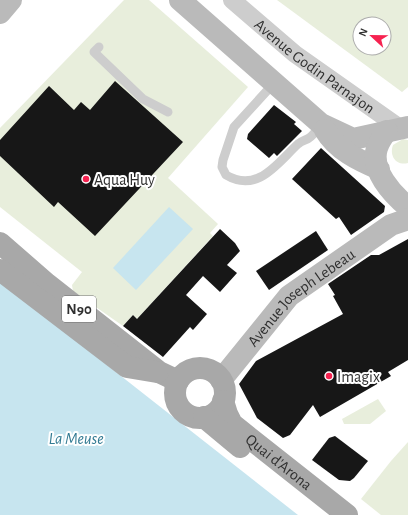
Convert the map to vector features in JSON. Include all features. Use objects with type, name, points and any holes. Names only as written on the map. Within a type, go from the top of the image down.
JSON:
[{"type":"main road","name":"N90","points":[[0,243],[47,284],[168,377]]},
{"type":"main road","points":[[0,270],[127,368],[168,377],[184,373],[194,368],[204,368],[214,372],[222,390],[219,408],[212,414],[204,417],[188,415],[182,410],[175,397],[168,377]]},
{"type":"main road","name":"Quai d'Arona","points":[[222,390],[226,414],[232,424],[346,515]]},
{"type":"main road","name":"Quai d'Arona","points":[[204,417],[326,515]]},
{"type":"street","points":[[0,13],[11,0]]},
{"type":"street","name":"Avenue Godin Parnajon","points":[[180,0],[322,124],[353,139],[398,129]]},
{"type":"street","name":"Avenue Godin Parnajon","points":[[232,0],[295,54],[398,129]]},
{"type":"street","name":"Avenue Godin Parnajon","points":[[322,124],[329,136],[347,154],[379,169]]},
{"type":"street","points":[[398,129],[377,148],[376,158],[379,169],[402,213]]},
{"type":"street","name":"Avenue Joseph Lebeau","points":[[222,390],[289,296],[402,213]]},
{"type":"lane","points":[[99,47],[94,52],[143,99],[168,112]]},
{"type":"lane","points":[[275,82],[234,127],[223,160],[222,167],[226,175],[238,181],[253,180],[266,174],[279,164],[299,143],[310,138],[322,124]]},
{"type":"green space","points":[[124,0],[149,0],[248,87],[168,178],[218,224],[210,233],[213,236],[137,319],[133,315],[123,326],[73,291],[72,285],[82,272],[0,207],[0,128]]},
{"type":"green space","points":[[277,0],[408,0],[408,87],[402,92],[353,56],[392,56],[392,16],[352,16],[352,55]]},
{"type":"green space","points":[[403,139],[408,140],[408,163],[404,164],[397,162],[392,153],[393,145]]},
{"type":"green space","points":[[378,399],[386,411],[370,424],[344,424],[342,419]]},
{"type":"green space","points":[[408,442],[408,515],[381,515],[361,499]]},
{"type":"water","points":[[169,207],[193,229],[136,290],[113,268]]},
{"type":"water","name":"La Meuse","points":[[0,281],[298,515],[0,515]]},
{"type":"building","name":"Aqua Huy","points":[[115,81],[183,142],[95,236],[58,202],[54,207],[0,156],[0,140],[49,86],[74,110],[81,102],[90,110]]},
{"type":"building","points":[[274,105],[296,122],[294,124],[302,131],[277,156],[274,153],[269,158],[247,139],[248,134]]},
{"type":"building","points":[[321,148],[385,206],[384,212],[351,235],[339,217],[336,219],[292,179]]},
{"type":"building","points":[[220,229],[235,243],[240,251],[227,265],[237,273],[220,292],[203,276],[186,295],[207,314],[193,330],[190,327],[163,357],[123,326],[133,315],[137,319]]},
{"type":"building","points":[[316,231],[328,250],[269,290],[256,271]]},
{"type":"building","points":[[408,239],[408,360],[388,372],[391,376],[320,417],[313,405],[290,435],[283,438],[257,418],[239,384],[256,361],[343,314],[333,296],[335,295],[328,284],[371,255],[379,255]]},
{"type":"building","points":[[335,436],[368,461],[350,481],[339,480],[312,460],[329,438]]},
{"type":"place","name":"Aqua Huy","points":[[86,179]]},
{"type":"place","name":"Imagix","points":[[329,376]]}]
